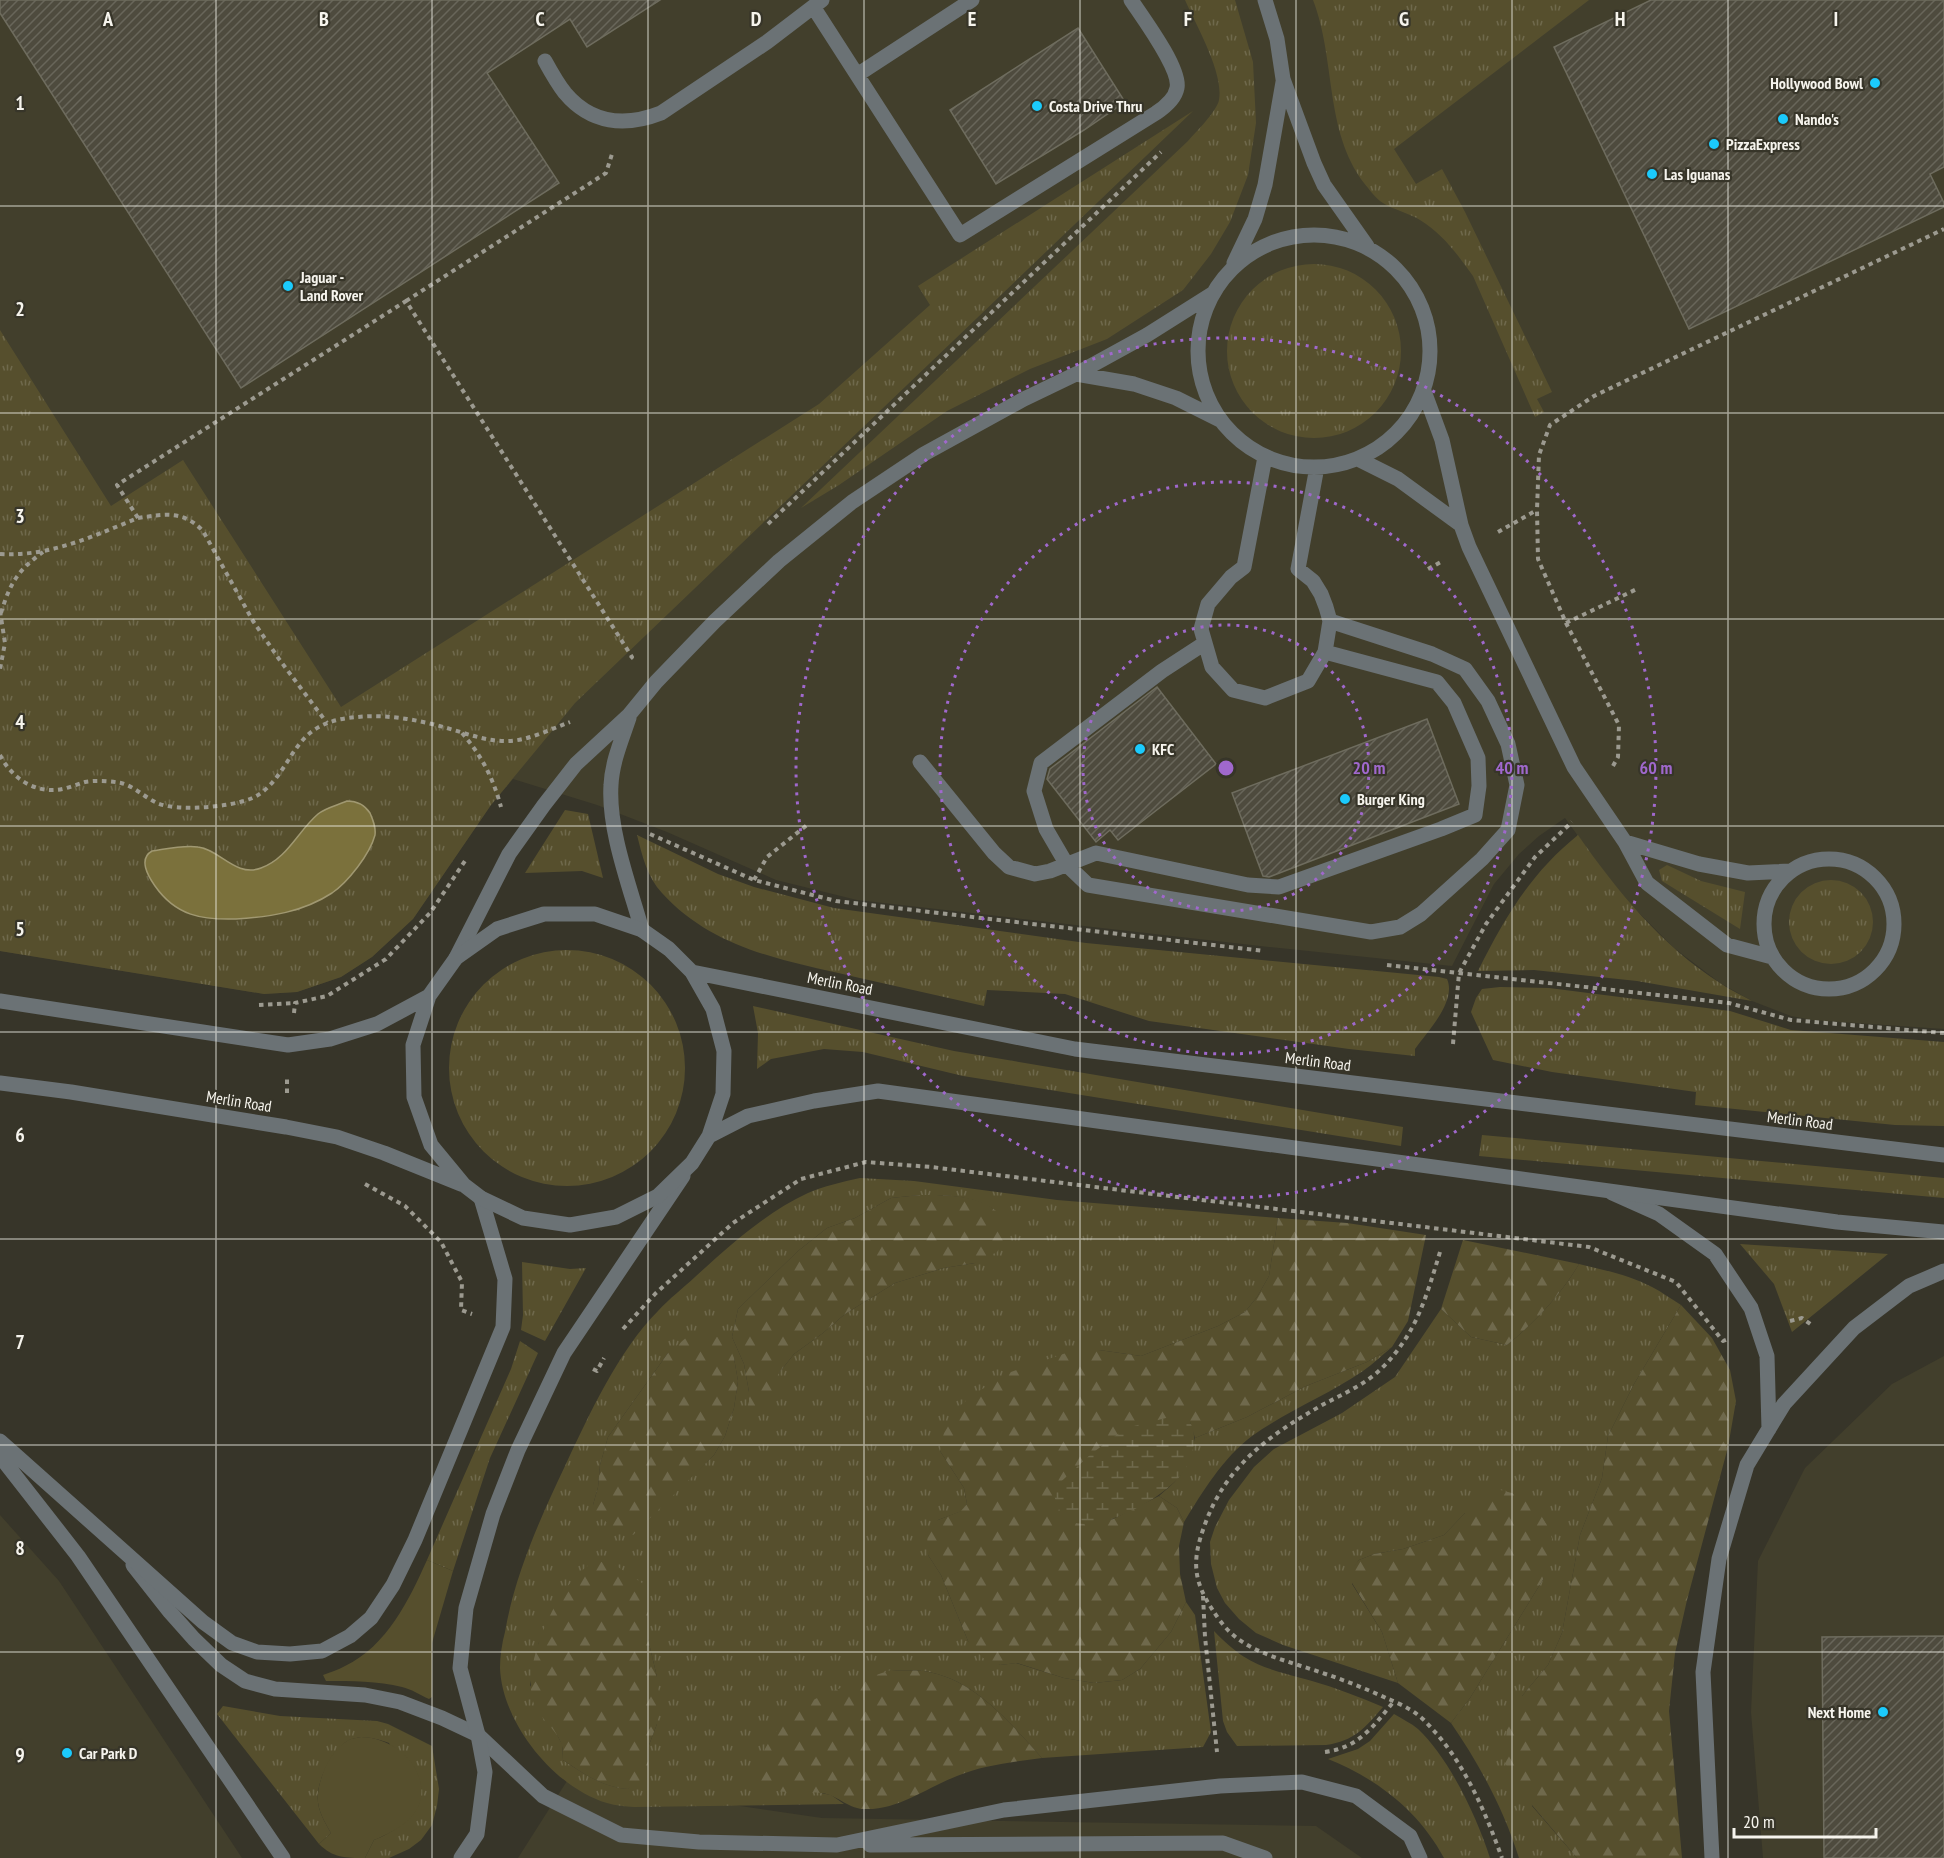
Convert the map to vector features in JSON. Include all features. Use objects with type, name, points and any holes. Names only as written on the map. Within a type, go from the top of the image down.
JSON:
[{"type":"street","points":[[857,75],[972,0]]},
{"type":"street","points":[[545,61],[563,91],[573,102],[591,114],[621,122],[645,119],[661,112],[767,42],[818,4],[857,75],[960,235],[1167,106],[1178,87],[1174,68],[1131,0]]},
{"type":"street","points":[[1265,0],[1277,39],[1283,79],[1314,163],[1324,185],[1368,248]]},
{"type":"street","points":[[1231,269],[1264,245],[1290,236],[1317,233],[1354,240],[1386,258],[1411,285],[1427,318],[1431,355],[1424,391],[1408,420],[1386,443],[1358,459],[1338,465],[1317,467],[1290,465],[1265,457],[1240,441],[1220,420],[1206,394],[1198,361],[1200,326],[1212,294],[1231,269],[1255,219],[1265,185],[1283,79]]},
{"type":"street","points":[[692,1163],[658,1196],[616,1217],[570,1225],[523,1218],[481,1198],[464,1185],[431,1145],[414,1097],[413,1045],[429,996],[456,958],[509,854],[576,764],[630,715],[656,682],[715,621],[779,561],[852,502],[924,454],[1147,335],[1212,294]]},
{"type":"street","points":[[1076,374],[1134,384],[1176,398],[1220,420]]},
{"type":"street","points":[[1424,391],[1442,440],[1468,548],[1574,767],[1625,842],[1647,883],[1727,945],[1772,957]]},
{"type":"street","points":[[1265,457],[1244,567],[1231,577],[1208,604],[1201,629],[1212,667],[1233,690],[1264,698],[1308,681],[1325,652],[1330,621],[1317,587],[1298,569],[1317,467]]},
{"type":"street","points":[[1358,459],[1398,478],[1461,525]]},
{"type":"street","points":[[1205,643],[1162,671],[1041,763],[1034,791],[1046,829],[1067,865],[1088,885],[1371,932],[1401,927],[1421,914],[1482,859],[1508,830],[1517,785],[1508,744],[1488,701],[1465,669],[1432,654],[1330,621]]},
{"type":"street","points":[[920,762],[994,854],[1009,867],[1035,874],[1067,865],[1096,853],[1248,885],[1280,887],[1475,815],[1479,786],[1478,758],[1454,703],[1437,682],[1325,652]]},
{"type":"street","points":[[630,715],[617,755],[611,785],[612,817],[642,930]]},
{"type":"street","points":[[1625,842],[1699,864],[1748,873],[1790,871]]},
{"type":"street","points":[[1822,858],[1843,860],[1863,868],[1879,881],[1890,899],[1894,918],[1892,939],[1884,958],[1870,975],[1852,985],[1834,990],[1815,988],[1798,982],[1783,971],[1772,957],[1764,939],[1763,920],[1767,901],[1776,884],[1790,871],[1805,862],[1822,858]]},
{"type":"street","points":[[456,958],[497,929],[544,914],[595,914],[642,930],[669,948],[692,972],[713,1009],[724,1051],[723,1094],[709,1136],[564,1353],[514,1460],[494,1514],[466,1608],[460,1668],[478,1735],[485,1772],[477,1834],[461,1858]]},
{"type":"street","name":"Merlin Road","points":[[692,972],[1075,1049],[1944,1154]]},
{"type":"street","points":[[0,1001],[288,1046],[330,1039],[377,1024],[429,996]]},
{"type":"street","name":"Merlin Road","points":[[0,1083],[71,1092],[337,1137],[464,1185]]},
{"type":"street","points":[[709,1136],[748,1116],[814,1101],[878,1091],[1837,1222],[1944,1232]]},
{"type":"street","points":[[1607,1191],[1659,1214],[1715,1254],[1751,1308],[1759,1328],[1767,1356],[1769,1429]]},
{"type":"street","points":[[0,1441],[203,1622],[232,1643],[257,1652],[290,1654],[322,1651],[350,1636],[371,1618],[393,1585],[415,1540],[503,1327],[505,1279],[481,1198]]},
{"type":"street","points":[[1712,1858],[1702,1672],[1719,1559],[1747,1465],[1784,1404],[1854,1328],[1909,1286],[1944,1271]]},
{"type":"street","points":[[0,1456],[78,1556],[283,1858]]},
{"type":"street","points":[[118,1546],[194,1639],[221,1665],[245,1681],[275,1689],[365,1695],[400,1702],[442,1718],[478,1735],[543,1796],[621,1835],[699,1842],[837,1845],[1223,1844],[1265,1858]]},
{"type":"street","points":[[837,1845],[1004,1810],[1220,1786],[1302,1782],[1356,1796],[1410,1836],[1420,1858]]},
{"type":"path","points":[[138,518],[117,484],[606,173],[621,122]]},
{"type":"path","points":[[762,530],[1167,145]]},
{"type":"path","points":[[1633,379],[1944,229]]},
{"type":"path","points":[[406,301],[632,657]]},
{"type":"path","points":[[0,554],[20,555],[44,552],[74,544],[138,518],[163,514],[181,516],[194,522],[203,531],[253,621],[328,723]]},
{"type":"path","points":[[0,669],[5,643],[0,612],[15,579],[26,565],[44,552]]},
{"type":"path","points":[[1566,624],[1639,588]]},
{"type":"path","points":[[624,666],[640,649]]},
{"type":"path","points":[[0,755],[8,769],[39,789],[55,790],[88,782],[110,782],[124,784],[146,798],[178,808],[234,804],[252,798],[267,789],[280,775],[305,738],[315,729],[331,721],[359,717],[387,717],[428,723],[487,740],[522,740],[576,720],[568,729]]},
{"type":"path","points":[[462,732],[485,764],[501,808],[514,790],[544,805]]},
{"type":"path","points":[[612,817],[754,880],[836,901],[1271,952]]},
{"type":"path","points":[[754,880],[767,857],[807,825]]},
{"type":"path","points":[[286,1127],[288,1046],[295,1002],[327,996],[386,959],[430,913],[469,856]]},
{"type":"path","points":[[1377,964],[1730,1003],[1791,1020],[1944,1033]]},
{"type":"path","points":[[621,1331],[655,1294],[733,1223],[801,1179],[866,1162],[931,1167],[1589,1247],[1676,1282],[1723,1341],[1759,1328],[1802,1318],[1839,1343]]},
{"type":"path","points":[[357,1179],[405,1206],[441,1242],[462,1282],[461,1310],[503,1327]]},
{"type":"path","points":[[1440,1252],[1416,1324],[1399,1350],[1379,1371],[1359,1385],[1273,1436],[1242,1461],[1219,1491],[1201,1535],[1196,1560],[1197,1580],[1203,1595],[1231,1634],[1267,1655],[1354,1683],[1418,1715],[1451,1751],[1467,1776],[1488,1819],[1502,1858]]},
{"type":"path","points":[[564,1353],[597,1371],[605,1355]]},
{"type":"path","points":[[1203,1595],[1204,1637],[1216,1734]]},
{"type":"path","points":[[1316,1752],[1343,1748],[1359,1740],[1394,1701]]},
{"type":"path","points":[[1217,1751],[1228,1751]]},
{"type":"shaded area","points":[[0,0],[1944,0],[1944,1029],[1812,1020],[1791,1016],[1752,1001],[1720,983],[1674,948],[1610,880],[1565,818],[1539,836],[1519,854],[1494,884],[1452,966],[857,900],[776,880],[667,832],[597,805],[513,779],[491,805],[413,919],[372,957],[341,977],[297,992],[264,994],[0,951]]},
{"type":"shaded area","points":[[347,801],[360,804],[370,813],[375,835],[358,867],[345,882],[332,893],[310,905],[274,915],[249,918],[201,917],[172,904],[163,896],[147,873],[146,858],[152,851],[186,846],[206,849],[244,869],[261,868],[278,858],[318,814]]},
{"type":"shaded area","points":[[1944,1356],[1944,1858],[1763,1858],[1751,1712],[1758,1561],[1805,1468],[1892,1384]]},
{"type":"shaded area","name":"Car Park D","points":[[0,1515],[59,1581],[242,1858],[0,1858]]},
{"type":"shaded area","points":[[581,1759],[659,1794],[822,1818],[1316,1826],[1362,1858],[518,1858]]},
{"type":"green space","points":[[1185,0],[1235,0],[1253,62],[1256,123],[1248,175],[1230,222],[1211,254],[1183,290],[1107,339],[1030,369],[947,411],[839,485],[801,508],[1188,141],[1210,115],[1219,100],[1217,76],[1208,49]]},
{"type":"green space","points":[[1313,0],[1589,0],[1394,149],[1416,184],[1442,169],[1465,212],[1552,392],[1537,399],[1544,412],[1535,417],[1473,276],[1450,245],[1436,232],[1416,218],[1378,199],[1364,183],[1351,162],[1336,117],[1325,46]]},
{"type":"green space","points":[[1193,111],[575,703],[491,805],[413,919],[372,957],[341,977],[297,992],[264,994],[0,951],[0,330],[111,506],[183,460],[341,707],[819,404],[930,305],[918,286]]},
{"type":"green space","points":[[1314,264],[1331,265],[1347,270],[1363,278],[1376,289],[1387,302],[1395,318],[1400,334],[1400,368],[1395,384],[1387,400],[1376,413],[1363,424],[1347,432],[1331,437],[1314,438],[1297,437],[1281,432],[1265,424],[1252,413],[1241,400],[1233,384],[1228,368],[1227,351],[1228,334],[1233,318],[1241,302],[1252,289],[1265,278],[1281,270],[1297,265]]},
{"type":"green space","points":[[565,810],[588,814],[603,878],[582,871],[525,873]]},
{"type":"green space","points":[[637,835],[718,874],[754,887],[834,908],[1086,943],[1439,977],[1447,979],[1448,997],[1439,1016],[1415,1049],[1415,1056],[1149,1021],[1065,994],[987,990],[984,1006],[799,964],[725,939],[682,912],[662,893],[649,873]]},
{"type":"green space","points":[[1578,835],[1608,877],[1660,935],[1724,986],[1752,1001],[1637,981],[1534,970],[1478,971],[1498,932],[1520,897],[1546,865]]},
{"type":"green space","points":[[1667,865],[1701,881],[1745,892],[1740,929],[1662,881],[1659,870]]},
{"type":"green space","points":[[1831,880],[1854,887],[1866,899],[1873,922],[1866,945],[1854,957],[1831,964],[1808,957],[1796,945],[1789,922],[1796,899],[1808,887]]},
{"type":"green space","points":[[555,950],[579,950],[601,955],[623,964],[642,977],[658,993],[671,1012],[680,1034],[685,1068],[683,1091],[671,1124],[658,1143],[642,1159],[623,1172],[601,1181],[579,1186],[555,1186],[533,1181],[511,1172],[492,1159],[476,1143],[463,1124],[454,1102],[449,1080],[449,1056],[454,1034],[463,1012],[476,993],[492,977],[511,964],[533,955]]},
{"type":"green space","points":[[1549,988],[1730,1011],[1791,1030],[1944,1042],[1944,1126],[1895,1125],[1695,1105],[1696,1092],[1552,1072],[1493,1060],[1471,1012],[1482,989]]},
{"type":"green space","points":[[753,1006],[954,1051],[1403,1127],[1401,1146],[963,1076],[863,1052],[824,1049],[771,1059],[757,1069],[758,1033]]},
{"type":"green space","points":[[1482,1135],[1944,1178],[1944,1198],[1479,1156]]},
{"type":"green space","points":[[860,1178],[914,1181],[1057,1200],[1278,1218],[1269,1276],[1245,1312],[1218,1326],[1141,1356],[1099,1350],[940,1451],[964,1488],[967,1504],[962,1511],[938,1520],[928,1555],[941,1575],[968,1641],[1000,1665],[1016,1663],[1064,1678],[1094,1683],[1122,1680],[1140,1669],[1171,1632],[1186,1602],[1195,1615],[1211,1732],[1203,1747],[1042,1758],[990,1704],[959,1683],[924,1671],[891,1670],[821,1793],[831,1795],[844,1804],[634,1807],[610,1804],[588,1795],[551,1768],[521,1731],[510,1710],[503,1689],[500,1668],[503,1641],[515,1589],[556,1486],[594,1405],[617,1364],[658,1311],[734,1242],[777,1210],[814,1191]],"holes":[[[920,1195],[968,1199],[995,1210],[975,1263],[944,1268],[895,1283],[845,1314],[794,1354],[779,1373],[749,1392],[744,1364],[732,1337],[738,1309],[798,1251],[827,1228],[855,1218],[891,1198]],[[668,1353],[734,1358],[738,1381],[734,1408],[725,1436],[714,1455],[675,1492],[593,1505],[608,1437]],[[648,1594],[648,1639],[657,1677],[657,1724],[649,1745],[648,1765],[628,1789],[602,1783],[563,1760],[562,1744],[530,1685],[539,1642]]]},
{"type":"green space","points":[[920,1195],[954,1196],[989,1206],[1004,1221],[1008,1235],[997,1252],[975,1263],[944,1268],[895,1283],[845,1314],[794,1354],[779,1373],[768,1407],[760,1412],[749,1407],[744,1364],[732,1337],[738,1309],[798,1251],[827,1228],[855,1218],[891,1198]]},
{"type":"green space","points":[[1278,1218],[1347,1223],[1426,1235],[1408,1321],[1392,1347],[1367,1362],[1306,1386],[1247,1417],[1195,1438],[1190,1422],[1111,1520],[1159,1496],[1177,1508],[1184,1522],[1179,1546],[1180,1574],[1186,1602],[1171,1632],[1140,1669],[1122,1680],[1094,1683],[1064,1678],[1017,1663],[1000,1665],[983,1658],[968,1641],[941,1575],[928,1555],[927,1533],[938,1520],[961,1511],[967,1504],[964,1488],[940,1451],[945,1427],[953,1411],[1008,1373],[1066,1353],[1099,1350],[1141,1356],[1218,1326],[1245,1312],[1269,1276]]},
{"type":"green space","points":[[1463,1240],[1579,1264],[1564,1287],[1546,1308],[1507,1345],[1471,1337],[1441,1309]]},
{"type":"green space","points":[[1740,1244],[1888,1254],[1792,1332],[1774,1284]]},
{"type":"green space","points":[[522,1262],[570,1269],[586,1268],[545,1341],[521,1330]]},
{"type":"green space","points":[[1579,1264],[1634,1279],[1656,1289],[1681,1305],[1634,1384],[1608,1436],[1602,1478],[1580,1535],[1562,1633],[1548,1665],[1522,1696],[1532,1806],[1577,1858],[1519,1858],[1490,1788],[1451,1723],[1470,1698],[1544,1578],[1465,1513],[1444,1535],[1403,1549],[1374,1554],[1359,1560],[1353,1568],[1352,1584],[1382,1632],[1398,1683],[1283,1645],[1256,1633],[1225,1603],[1217,1588],[1211,1564],[1210,1542],[1229,1500],[1254,1467],[1274,1449],[1342,1413],[1395,1377],[1441,1309],[1471,1337],[1507,1345],[1546,1308],[1564,1287]]},
{"type":"green space","points":[[1681,1305],[1712,1338],[1730,1370],[1736,1401],[1728,1447],[1675,1653],[1669,1711],[1682,1858],[1577,1858],[1514,1784],[1504,1760],[1507,1728],[1522,1696],[1548,1665],[1562,1633],[1580,1535],[1602,1478],[1608,1436],[1634,1384]]},
{"type":"green space","points":[[709,1335],[726,1339],[734,1358],[738,1381],[734,1408],[725,1436],[714,1455],[633,1535],[622,1534],[596,1514],[593,1505],[608,1437],[668,1353],[687,1337]]},
{"type":"green space","points":[[520,1341],[538,1353],[490,1458],[453,1571],[427,1560],[511,1369]]},
{"type":"green space","points":[[1392,1347],[1363,1371],[1252,1436],[1232,1454],[1214,1476],[1184,1522],[1177,1508],[1159,1496],[1183,1471],[1195,1438],[1247,1417],[1306,1386],[1367,1362]]},
{"type":"green space","points":[[1170,1417],[1190,1422],[1194,1434],[1190,1459],[1176,1481],[1149,1501],[1115,1518],[1083,1524],[1070,1521],[1063,1515],[1056,1503],[1053,1489],[1091,1454],[1126,1428]]},
{"type":"green space","points":[[1497,1489],[1519,1495],[1537,1509],[1549,1528],[1552,1539],[1544,1578],[1470,1698],[1451,1723],[1398,1683],[1382,1632],[1352,1583],[1352,1568],[1359,1560],[1374,1554],[1403,1549],[1444,1535],[1465,1513]]},
{"type":"green space","points":[[427,1560],[453,1571],[432,1643],[432,1697],[429,1699],[405,1688],[384,1684],[326,1681],[323,1675],[360,1657],[385,1634],[404,1606]]},
{"type":"green space","points":[[597,1561],[615,1565],[642,1583],[648,1594],[648,1639],[659,1694],[657,1724],[649,1745],[646,1776],[628,1789],[602,1783],[563,1760],[560,1740],[540,1715],[534,1704],[531,1688],[532,1668],[538,1646],[557,1602],[583,1569]]},
{"type":"green space","points":[[1214,1631],[1237,1652],[1259,1665],[1339,1690],[1383,1707],[1352,1737],[1336,1743],[1237,1746],[1227,1732],[1223,1721]]},
{"type":"green space","points":[[891,1670],[924,1671],[959,1683],[990,1704],[1042,1758],[999,1764],[967,1772],[900,1803],[876,1809],[857,1808],[826,1794],[778,1791],[755,1781],[756,1771],[765,1749],[779,1728],[796,1711],[835,1690]]},
{"type":"green space","points":[[223,1706],[280,1716],[377,1721],[388,1724],[432,1746],[439,1789],[432,1825],[421,1840],[409,1849],[389,1858],[365,1858],[374,1840],[400,1826],[419,1803],[389,1743],[361,1737],[352,1739],[340,1747],[329,1762],[321,1779],[318,1804],[331,1833],[319,1844],[217,1714]]},
{"type":"green space","points":[[1394,1714],[1418,1729],[1451,1772],[1470,1807],[1490,1858],[1444,1858],[1422,1825],[1395,1798],[1363,1776],[1328,1759],[1358,1749],[1370,1741]]},
{"type":"green space","points":[[361,1737],[385,1742],[406,1756],[419,1777],[421,1789],[420,1802],[413,1815],[394,1830],[374,1840],[365,1858],[334,1855],[319,1844],[331,1833],[319,1809],[318,1793],[324,1771],[331,1757],[341,1745]]},
{"type":"building","name":"Jaguar - Land Rover","points":[[0,0],[660,0],[587,47],[570,19],[487,73],[559,183],[241,388],[0,13]]},
{"type":"building","points":[[1651,0],[1944,0],[1944,167],[1930,174],[1944,207],[1689,329],[1554,47]]},
{"type":"building","name":"Costa Drive Thru","points":[[1078,28],[1125,102],[996,184],[950,110]]},
{"type":"building","name":"KFC","points":[[1157,687],[1216,764],[1118,840],[1110,830],[1096,842],[1047,779],[1050,769]]},
{"type":"building","name":"Burger King","points":[[1427,719],[1459,804],[1269,877],[1263,876],[1232,793]]},
{"type":"building","name":"Next Home","points":[[1944,1636],[1944,1858],[1824,1858],[1822,1637]]},
{"type":"place","name":"Hollywood Bowl","points":[[1875,83]]},
{"type":"place","name":"Costa Drive Thru","points":[[1037,106]]},
{"type":"place","name":"Nando's","points":[[1783,119]]},
{"type":"place","name":"PizzaExpress","points":[[1714,144]]},
{"type":"place","name":"Las Iguanas","points":[[1652,174]]},
{"type":"place","name":"Jaguar - Land Rover","points":[[288,286]]},
{"type":"place","name":"KFC","points":[[1140,749]]},
{"type":"place","name":"Burger King","points":[[1345,799]]},
{"type":"place","name":"Next Home","points":[[1883,1712]]},
{"type":"place","name":"Car Park D","points":[[67,1753]]}]
